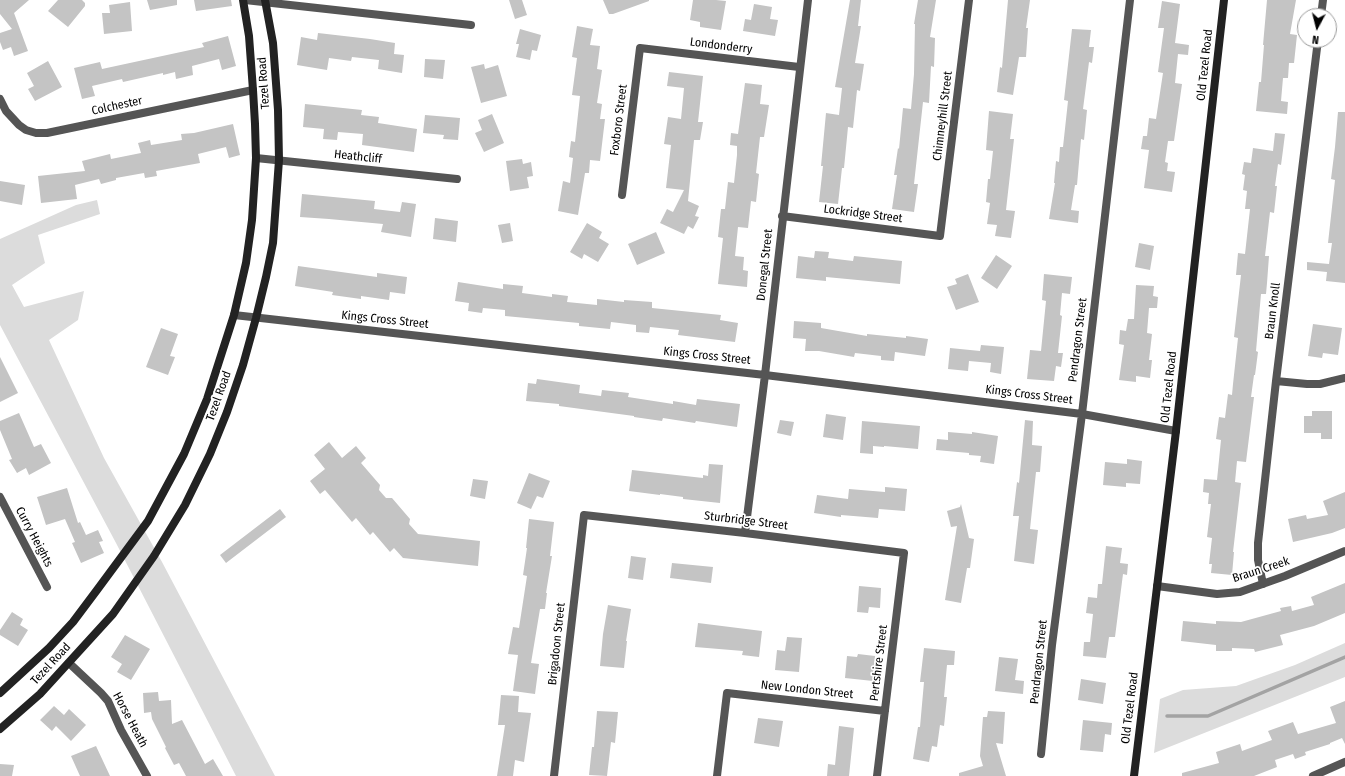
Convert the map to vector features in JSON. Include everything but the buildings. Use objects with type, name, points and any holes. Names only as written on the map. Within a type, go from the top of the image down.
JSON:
[{"type":"main road","name":"Tezel Road","points":[[0,693],[50,648],[73,622],[148,520],[184,454],[207,400],[234,315],[246,263],[252,220],[256,158],[253,90],[244,0]]},
{"type":"main road","name":"Old Tezel Road","points":[[1134,776],[1176,432],[1224,0]]},
{"type":"main road","name":"Tezel Road","points":[[0,729],[40,694],[113,614],[154,556],[185,505],[210,454],[227,412],[243,365],[256,318],[273,243],[279,160],[277,80],[273,43],[265,1]]},
{"type":"street","points":[[244,0],[265,1],[471,25]]},
{"type":"street","name":"Donegal Street","points":[[745,533],[765,375],[782,216],[808,0]]},
{"type":"street","name":"Chimneyhill Street","points":[[940,236],[969,0]]},
{"type":"street","name":"Pendragon Street","points":[[1041,754],[1053,637],[1082,414],[1130,0]]},
{"type":"street","name":"Londonderry","points":[[640,48],[800,67]]},
{"type":"street","name":"Foxboro Street","points":[[622,195],[640,48]]},
{"type":"street","name":"Braun Knoll","points":[[1263,584],[1258,560],[1258,542],[1276,381],[1317,48]]},
{"type":"street","name":"Colchester","points":[[0,99],[6,111],[19,125],[26,130],[36,133],[47,133],[253,90]]},
{"type":"street","name":"Heathcliff","points":[[256,158],[457,179]]},
{"type":"street","name":"Lockridge Street","points":[[782,216],[940,236]]},
{"type":"street","name":"Kings Cross Street","points":[[234,315],[765,375],[1082,414],[1176,432]]},
{"type":"street","points":[[1276,381],[1320,384],[1345,378]]},
{"type":"street","name":"Curry Heights","points":[[0,498],[47,587]]},
{"type":"street","name":"Sturbridge Street","points":[[584,515],[904,553]]},
{"type":"street","name":"Brigadoon Street","points":[[554,776],[584,515]]},
{"type":"street","name":"Braun Creek","points":[[1157,586],[1217,594],[1240,592],[1285,576],[1345,551]]},
{"type":"street","name":"Pertshire Street","points":[[877,776],[904,553]]},
{"type":"street","name":"Horse Heath","points":[[69,663],[101,692],[108,701],[121,730],[147,776]]},
{"type":"street","name":"New London Street","points":[[717,776],[726,693],[885,711]]},
{"type":"street","points":[[1318,775],[1345,762]]},
{"type":"shaded area","points":[[97,200],[100,214],[38,235],[45,263],[12,285],[24,307],[84,291],[78,320],[49,340],[104,458],[162,562],[275,776],[236,776],[116,543],[0,325],[0,239],[76,205]]},
{"type":"shaded area","points":[[1345,643],[1345,677],[1154,753],[1160,699],[1183,690],[1236,686],[1295,665]]},
{"type":"waterway","points":[[1167,716],[1208,716],[1345,657]]}]
